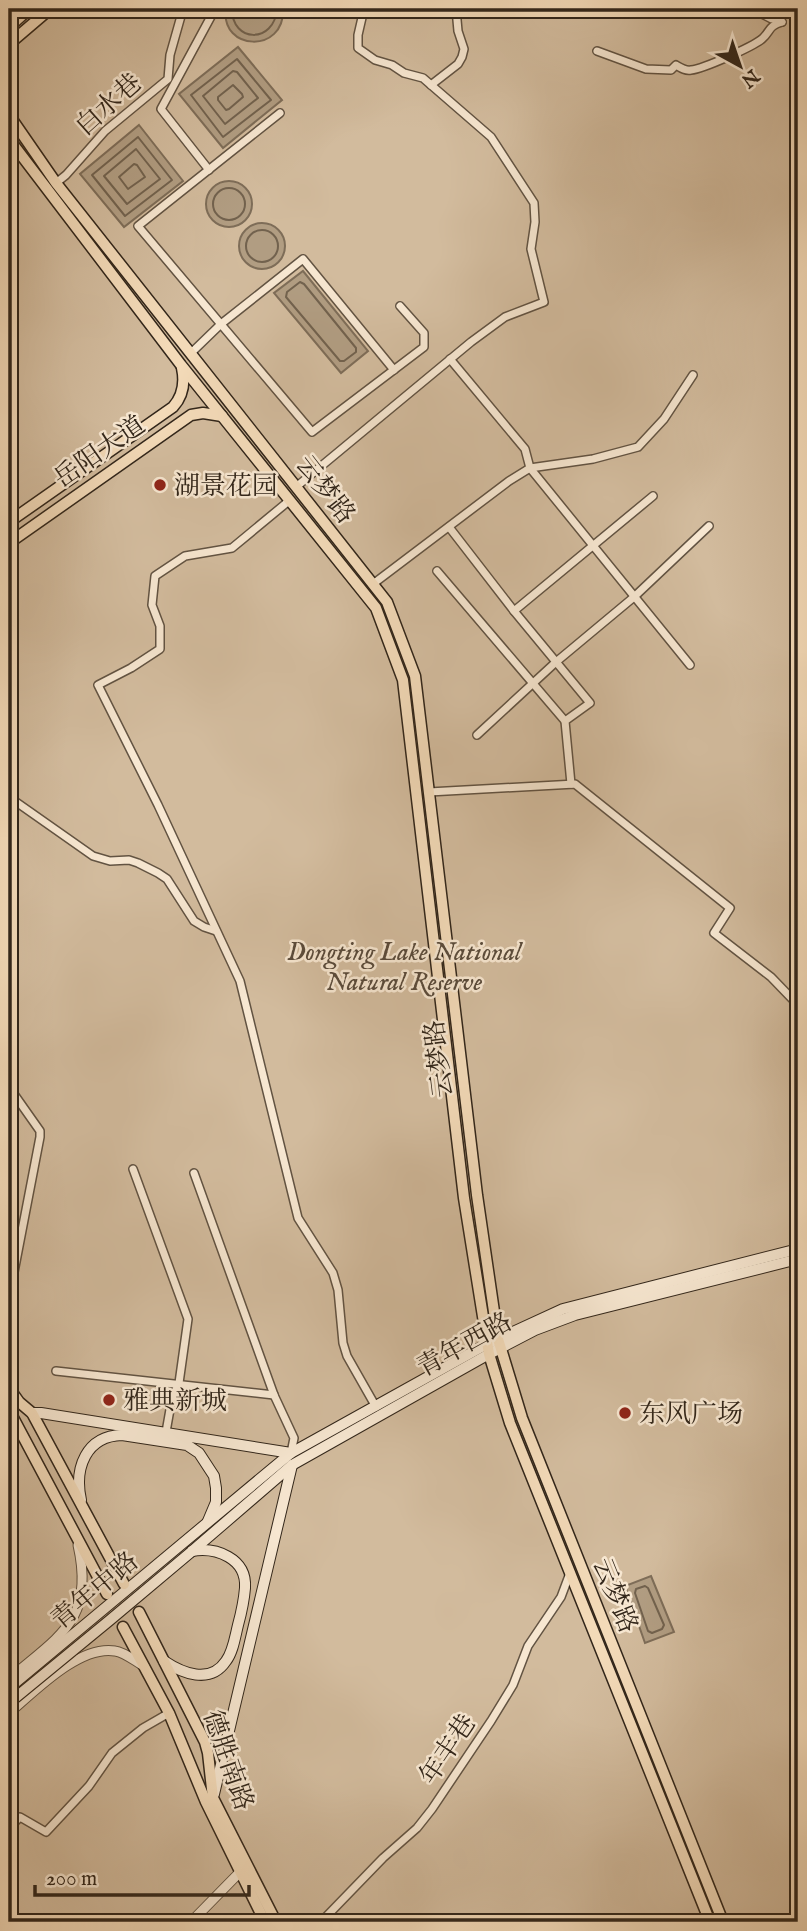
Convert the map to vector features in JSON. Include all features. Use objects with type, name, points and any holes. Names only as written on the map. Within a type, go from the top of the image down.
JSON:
[{"type":"main road","points":[[9,27],[29,9]]},
{"type":"main road","points":[[9,44],[50,9]]},
{"type":"main road","name":"云梦路","points":[[9,115],[56,183],[387,602],[415,676],[494,1346],[723,1922]]},
{"type":"main road","points":[[9,138],[181,365],[376,608],[403,680],[463,1184],[510,1423],[709,1922]]},
{"type":"main road","name":"岳阳大道","points":[[9,522],[173,407],[182,392],[184,381],[181,365]]},
{"type":"main road","name":"岳阳大道","points":[[9,542],[191,415],[222,415]]},
{"type":"main road","name":"青年西路","points":[[191,1552],[292,1465],[532,1322],[564,1308],[798,1249]]},
{"type":"main road","name":"青年西路","points":[[206,1524],[291,1453],[494,1346],[575,1315],[798,1259]]},
{"type":"main road","points":[[9,1388],[19,1402],[32,1413],[124,1584]]},
{"type":"main road","points":[[9,1410],[107,1594]]},
{"type":"main road","points":[[32,1413],[291,1453]]},
{"type":"main road","points":[[83,1510],[78,1487],[82,1461],[95,1444],[122,1435],[187,1445],[199,1453],[214,1476],[216,1488],[216,1502],[206,1524]]},
{"type":"main road","points":[[213,1798],[292,1465]]},
{"type":"main road","name":"青年中路","points":[[9,1688],[206,1524]]},
{"type":"main road","points":[[164,1661],[189,1674],[201,1675],[215,1671],[226,1663],[230,1655],[239,1621],[245,1587],[240,1567],[227,1555],[211,1550],[191,1552]]},
{"type":"main road","name":"青年中路","points":[[9,1703],[191,1552]]},
{"type":"main road","name":"德胜南路","points":[[139,1612],[205,1742],[213,1798],[276,1922]]},
{"type":"main road","points":[[123,1627],[169,1713],[206,1802],[265,1922]]},
{"type":"street","name":"白水巷","points":[[56,183],[105,131],[168,79],[170,55],[183,9]]},
{"type":"street","points":[[209,170],[161,109],[215,9]]},
{"type":"street","points":[[296,487],[450,359],[505,317],[544,302],[531,249],[535,222],[534,203],[491,137],[423,78],[375,60],[358,48],[364,9]]},
{"type":"street","points":[[431,85],[462,57],[464,49],[458,31],[456,9]]},
{"type":"street","points":[[597,51],[646,69],[671,70],[676,65],[688,71],[697,69],[747,47],[763,38],[769,28],[782,22],[752,9]]},
{"type":"street","points":[[280,113],[138,226],[312,432],[424,347],[424,332],[400,306]]},
{"type":"street","points":[[190,354],[221,324],[303,259],[394,370]]},
{"type":"street","points":[[450,359],[525,449],[530,468],[690,666]]},
{"type":"street","points":[[373,584],[530,468],[593,458],[638,447],[664,419],[693,375]]},
{"type":"street","points":[[514,611],[653,496]]},
{"type":"street","points":[[290,500],[232,548],[185,556],[155,576],[152,605],[160,625],[160,649],[98,685],[235,968],[245,995],[298,1218],[333,1273],[338,1290],[343,1343],[347,1356],[376,1406]]},
{"type":"street","points":[[477,735],[556,662],[634,597],[709,526]]},
{"type":"street","points":[[449,527],[590,703],[565,721]]},
{"type":"street","points":[[437,571],[565,721],[571,784]]},
{"type":"street","points":[[429,792],[575,783],[730,908],[714,933],[771,977],[798,1005]]},
{"type":"street","points":[[9,797],[93,856],[110,861],[129,860],[158,873],[167,879],[194,921],[216,931]]},
{"type":"street","points":[[9,1087],[40,1131],[9,1298]]},
{"type":"street","points":[[134,1169],[188,1319],[179,1383],[172,1398],[166,1432]]},
{"type":"street","points":[[194,1173],[274,1395],[294,1438],[291,1453]]},
{"type":"street","points":[[56,1371],[274,1395]]},
{"type":"street","points":[[9,1679],[69,1625],[78,1609],[82,1597],[83,1569],[75,1533]]},
{"type":"street","name":"年丰巷","points":[[321,1922],[432,1809],[513,1685],[528,1646],[561,1597],[570,1573]]},
{"type":"street","points":[[9,1713],[64,1667],[90,1653],[116,1650],[144,1666]]},
{"type":"street","points":[[9,1828],[20,1817],[46,1832],[89,1786],[112,1753],[143,1728],[169,1713]]},
{"type":"street","points":[[191,1922],[240,1871]]},
{"type":"green space","name":"Dongting Lake National Natural Reserve","points":[[9,9],[798,9],[798,1922],[9,1922]]},
{"type":"water","points":[[226,9],[283,9],[281,24],[274,34],[264,40],[253,42],[242,39],[233,33],[227,23]]},
{"type":"water","points":[[238,47],[282,100],[223,148],[179,94]]},
{"type":"water","points":[[139,125],[183,181],[124,227],[80,174]]},
{"type":"water","points":[[229,181],[245,188],[252,204],[245,220],[229,227],[213,220],[206,204],[213,188]]},
{"type":"water","points":[[262,223],[278,230],[285,246],[278,262],[262,269],[246,262],[239,246],[246,230]]},
{"type":"water","points":[[303,271],[368,351],[341,373],[274,293]]},
{"type":"water","points":[[651,1576],[674,1632],[645,1643],[625,1586]]},
{"type":"tunnel","points":[[108,1596],[123,1627]]},
{"type":"railway","points":[[795,9],[798,22]]},
{"type":"place","name":"湖景花园","points":[[160,485]]},
{"type":"place","name":"雅典新城","points":[[109,1400]]},
{"type":"place","name":"东风广场","points":[[625,1413]]}]
